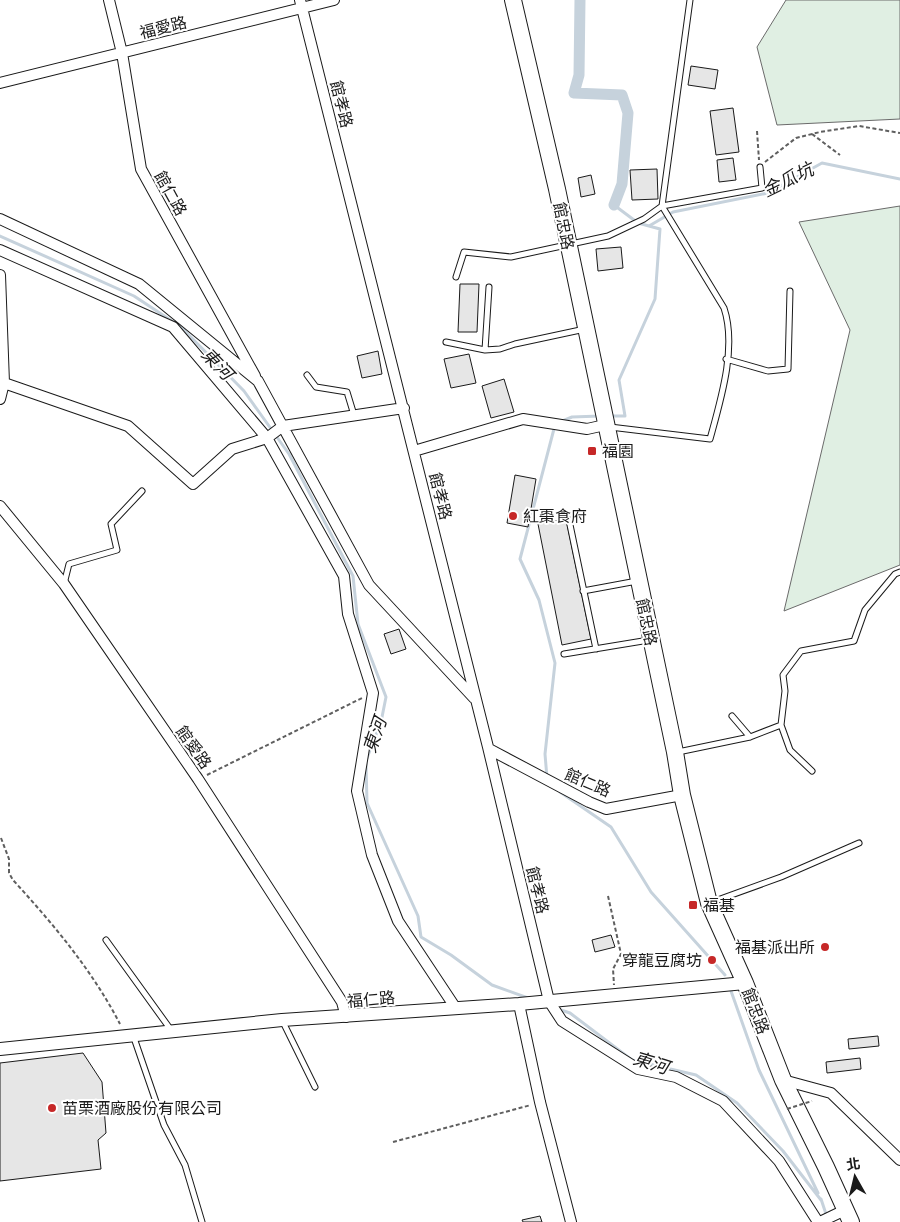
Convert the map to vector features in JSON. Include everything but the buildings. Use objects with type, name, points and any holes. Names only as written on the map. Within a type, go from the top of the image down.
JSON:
[{"type":"main road","name":"館忠路","points":[[513,0],[568,243],[675,752],[682,794],[709,903],[745,982],[783,1080],[848,1216]]},
{"type":"street","name":"館仁路","points":[[109,0],[122,53],[141,169],[369,585],[475,698]]},
{"type":"street","name":"福愛路","points":[[0,83],[122,53],[301,4],[334,0]]},
{"type":"street","name":"館孝路","points":[[301,4],[489,749],[549,1001]]},
{"type":"street","points":[[0,219],[139,284],[258,381]]},
{"type":"street","points":[[0,250],[173,327],[267,438],[344,576],[348,614],[373,692],[357,791],[372,855],[398,922],[455,1007]]},
{"type":"street","points":[[0,275],[4,383],[0,399]]},
{"type":"street","points":[[4,383],[128,426],[193,484],[232,449],[267,438],[283,426],[404,408]]},
{"type":"street","points":[[414,451],[523,419],[587,428],[605,425]]},
{"type":"street","name":"館愛路","points":[[0,506],[64,584],[198,779],[342,1002],[346,1017]]},
{"type":"street","name":"館仁路","points":[[489,749],[589,802],[606,809],[682,794]]},
{"type":"street","name":"福仁路","points":[[0,1049],[282,1020],[519,1004],[745,982]]},
{"type":"street","points":[[549,1001],[562,1021],[638,1069],[676,1077],[723,1101],[779,1161],[819,1222],[848,1216]]},
{"type":"street","points":[[519,1004],[540,1102],[571,1222]]},
{"type":"street","points":[[783,1080],[831,1093],[900,1160]]},
{"type":"lane","points":[[605,425],[618,429],[710,439],[726,382],[729,324],[724,308],[662,206],[690,0]]},
{"type":"lane","points":[[456,277],[464,252],[511,257],[568,243],[608,236],[644,219],[662,206],[762,188],[760,167]]},
{"type":"lane","points":[[485,350],[489,287]]},
{"type":"lane","points":[[726,359],[768,370],[788,369],[790,291]]},
{"type":"lane","points":[[446,342],[485,350],[500,349],[585,329]]},
{"type":"lane","points":[[307,374],[316,387],[347,392],[354,415]]},
{"type":"lane","points":[[64,584],[69,564],[117,550],[111,524],[142,491]]},
{"type":"lane","points":[[569,520],[596,649]]},
{"type":"lane","points":[[812,771],[790,750],[781,724],[785,691],[783,675],[801,651],[854,641],[865,610],[877,593],[900,572]]},
{"type":"lane","points":[[584,591],[638,581]]},
{"type":"lane","points":[[564,654],[651,640]]},
{"type":"lane","points":[[732,716],[750,737]]},
{"type":"lane","points":[[675,752],[750,737],[781,724]]},
{"type":"lane","points":[[709,903],[781,877],[859,843]]},
{"type":"lane","points":[[106,940],[171,1031]]},
{"type":"lane","points":[[282,1020],[315,1087]]},
{"type":"lane","points":[[129,1035],[164,1125],[185,1165],[202,1222]]},
{"type":"path","points":[[760,167],[771,156],[796,138],[812,134],[859,126],[900,133]]},
{"type":"path","points":[[757,131],[760,167]]},
{"type":"path","points":[[812,134],[840,155]]},
{"type":"path","points":[[198,779],[373,692]]},
{"type":"path","points":[[1,838],[9,859],[9,873],[13,880],[85,964],[129,1035]]},
{"type":"path","points":[[608,896],[621,954],[613,969],[614,995]]},
{"type":"path","points":[[787,1109],[812,1101]]},
{"type":"path","points":[[393,1142],[540,1102]]},
{"type":"green space","points":[[786,0],[900,0],[900,119],[777,125],[757,47]]},
{"type":"green space","points":[[900,206],[900,565],[784,611],[850,330],[799,222]]},
{"type":"waterway","points":[[580,0],[579,75],[574,93],[622,95],[628,113],[622,184],[614,205]]},
{"type":"waterway","name":"金瓜坑","points":[[649,226],[673,212],[768,193],[822,163],[900,179]]},
{"type":"waterway","points":[[609,416],[625,416],[619,380],[655,299],[660,229],[638,223],[614,205]]},
{"type":"waterway","name":"東河","points":[[0,236],[134,296],[181,327],[244,391],[289,454],[353,576],[358,624],[386,697],[381,722],[367,758]]},
{"type":"waterway","points":[[560,422],[572,417],[600,416]]},
{"type":"waterway","points":[[547,778],[545,754],[555,663],[539,600],[520,559],[555,425]]},
{"type":"waterway","name":"東河","points":[[366,764],[367,803],[418,916],[421,937],[451,955],[492,985],[528,998]]},
{"type":"waterway","points":[[560,792],[611,827],[651,892],[725,975]]},
{"type":"waterway","points":[[731,991],[759,1070],[818,1193]]},
{"type":"waterway","name":"東河","points":[[558,1009],[570,1013],[632,1060],[696,1075],[737,1103],[783,1151],[821,1200]]},
{"type":"waterway","points":[[821,1199],[827,1217]]},
{"type":"place","name":"福園","points":[[592,451]]},
{"type":"place","name":"紅棗食府","points":[[513,516]]},
{"type":"place","name":"福基","points":[[693,905]]},
{"type":"place","name":"福基派出所","points":[[825,947]]},
{"type":"place","name":"穿龍豆腐坊","points":[[712,960]]},
{"type":"place","name":"苗栗酒廠股份有限公司","points":[[52,1108]]}]
